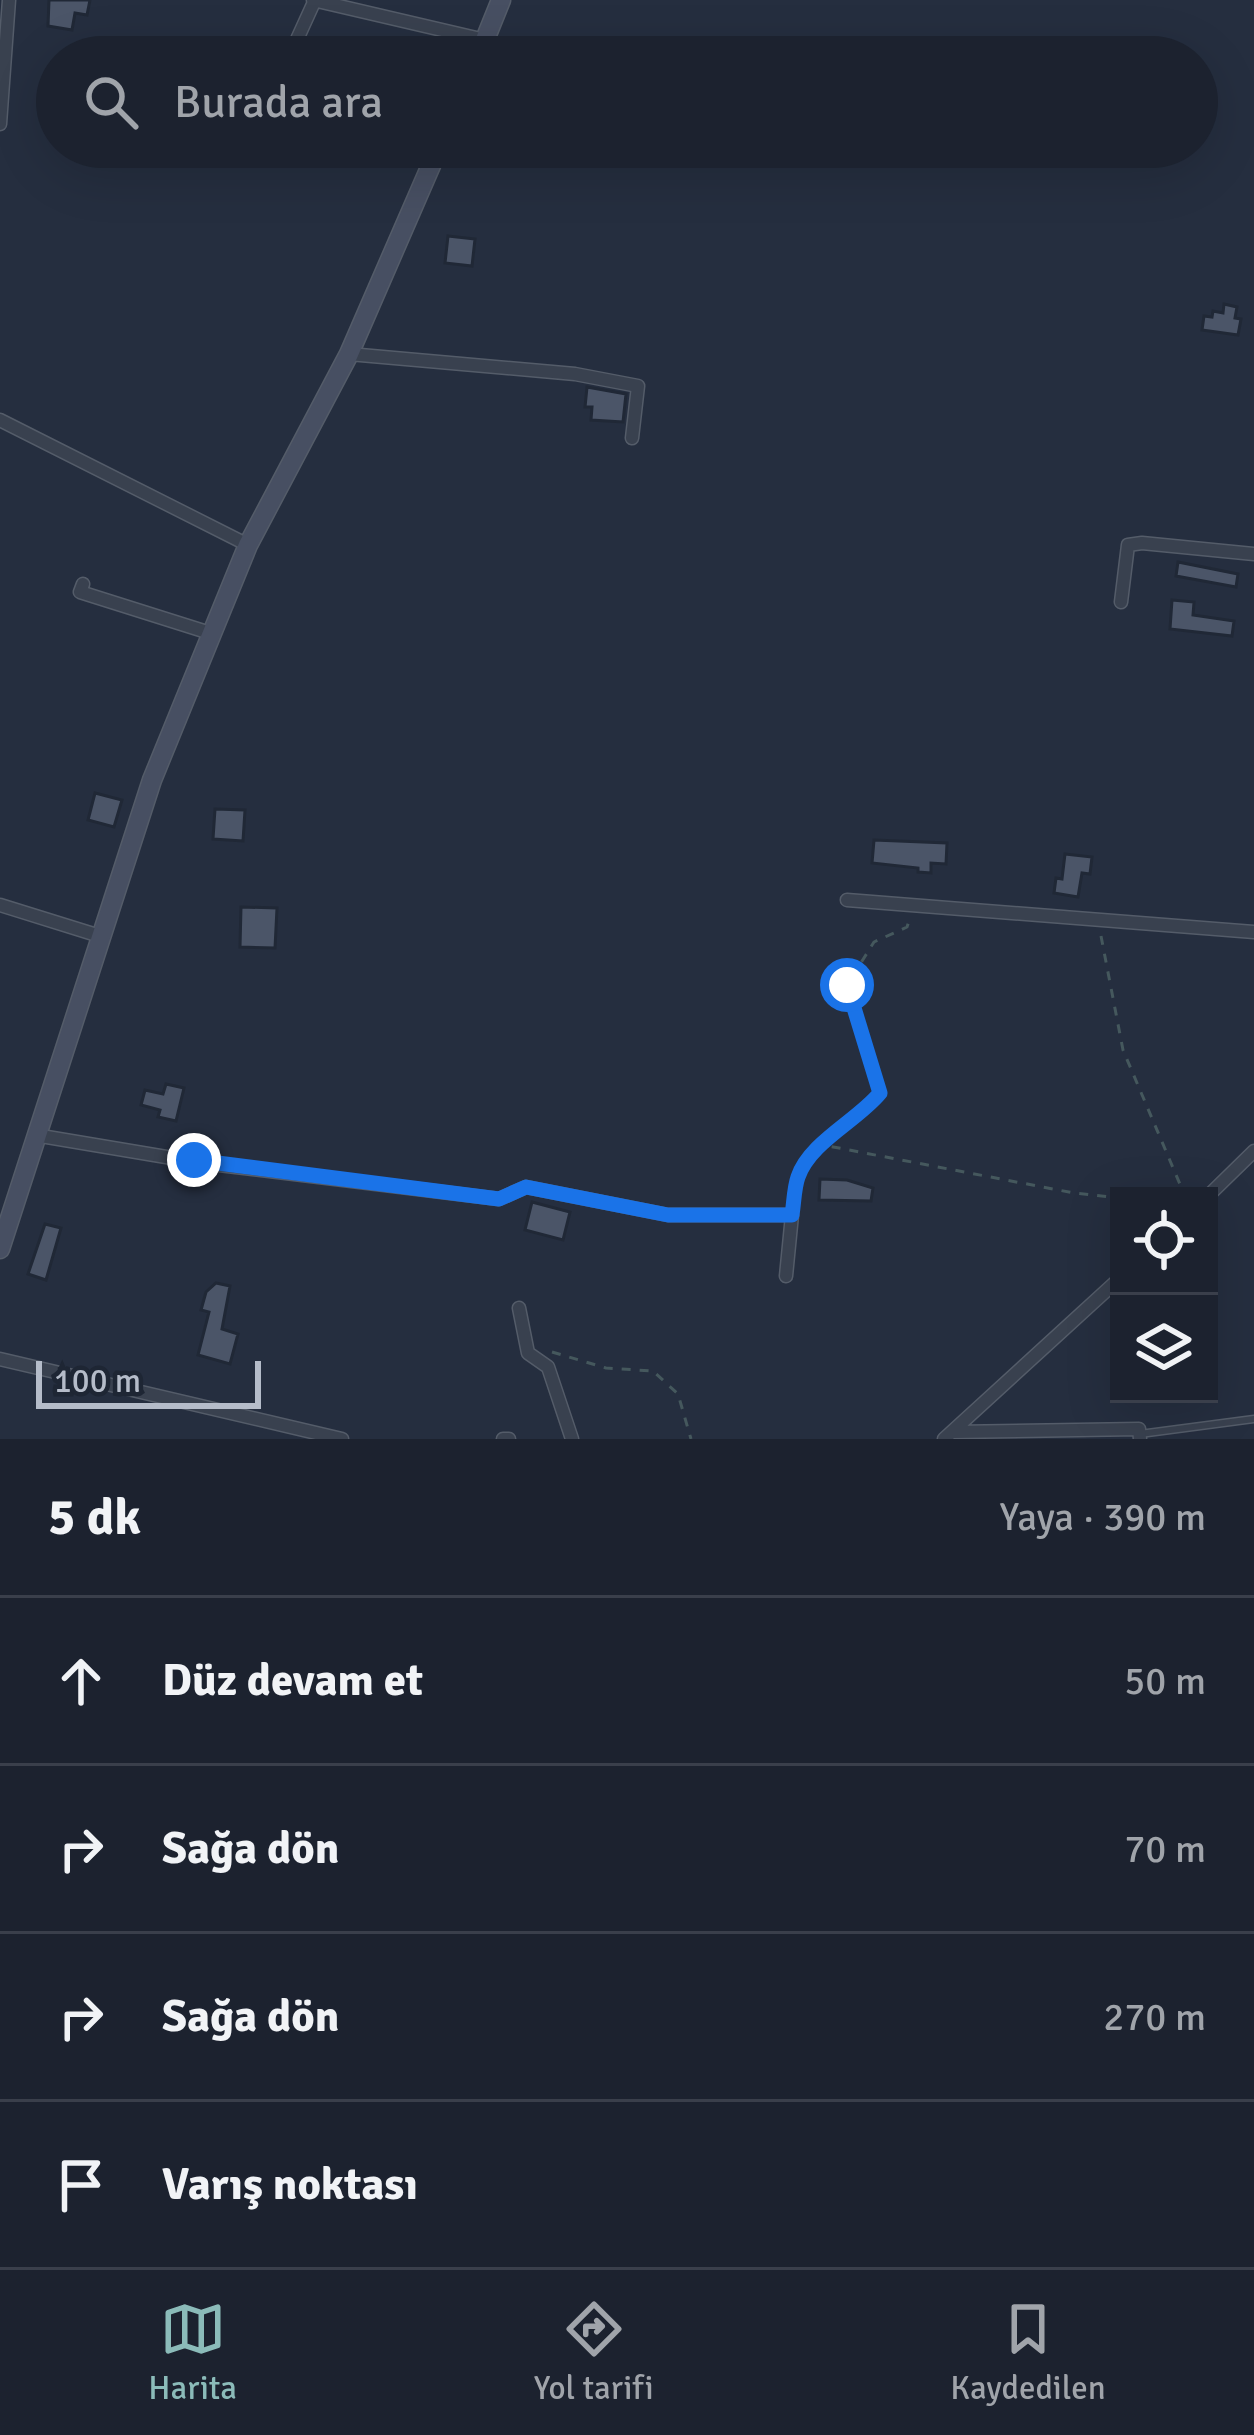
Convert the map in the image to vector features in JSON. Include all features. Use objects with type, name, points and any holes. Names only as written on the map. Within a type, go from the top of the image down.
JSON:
[{"type":"main road","points":[[487,36],[501,0]]},
{"type":"main road","points":[[0,1249],[152,780],[210,633],[248,545],[349,354],[430,168]]},
{"type":"street","points":[[0,124],[9,0]]},
{"type":"street","points":[[298,36],[314,0],[437,36]]},
{"type":"street","points":[[349,354],[575,374],[638,386],[632,438]]},
{"type":"street","points":[[0,420],[248,545]]},
{"type":"street","points":[[1121,602],[1128,545],[1254,554]]},
{"type":"street","points":[[83,584],[80,592],[210,633]]},
{"type":"street","points":[[847,900],[1254,932]]},
{"type":"street","points":[[0,905],[103,937]]},
{"type":"street","points":[[35,1135],[202,1163],[499,1199],[526,1187],[668,1215],[792,1215],[786,1276]]},
{"type":"street","points":[[1217,1187],[1254,1150]]},
{"type":"street","points":[[948,1436],[1110,1287]]},
{"type":"street","points":[[520,1308],[528,1353],[548,1367],[572,1439]]},
{"type":"street","points":[[0,1359],[342,1439]]},
{"type":"street","points":[[948,1436],[1139,1429],[1140,1437]]},
{"type":"lane","points":[[1140,1437],[1254,1419]]},
{"type":"path","points":[[792,1215],[799,1173],[823,1144],[863,1114],[880,1093],[847,985],[874,941],[907,927],[915,903]]},
{"type":"path","points":[[1098,920],[1124,1049],[1181,1187]]},
{"type":"path","points":[[823,1144],[1110,1197]]},
{"type":"path","points":[[528,1353],[552,1352],[606,1368],[652,1371],[678,1394],[691,1439]]},
{"type":"building","points":[[49,0],[90,0],[87,15],[75,13],[72,30],[48,26]]},
{"type":"building","points":[[448,236],[475,239],[472,266],[445,263]]},
{"type":"building","points":[[1224,304],[1237,307],[1238,335],[1202,330],[1204,316],[1223,313]]},
{"type":"building","points":[[587,387],[626,394],[623,422],[591,420],[592,407],[585,407]]},
{"type":"building","points":[[1178,562],[1238,574],[1236,587],[1176,576]]},
{"type":"building","points":[[1172,600],[1194,602],[1193,615],[1234,621],[1232,636],[1170,629]]},
{"type":"building","points":[[95,793],[122,800],[114,827],[88,820]]},
{"type":"building","points":[[215,809],[245,810],[243,841],[213,839]]},
{"type":"building","points":[[874,840],[947,843],[946,864],[931,863],[931,873],[872,863]]},
{"type":"building","points":[[1065,854],[1092,857],[1090,874],[1082,873],[1078,897],[1054,893],[1056,878],[1062,879]]},
{"type":"building","points":[[241,907],[277,908],[275,948],[240,947]]},
{"type":"building","points":[[166,1084],[184,1088],[176,1121],[158,1117],[160,1110],[141,1105],[145,1090],[163,1094]]},
{"type":"building","points":[[820,1179],[873,1188],[871,1201],[819,1200]]},
{"type":"building","points":[[532,1202],[570,1212],[563,1240],[525,1230]]},
{"type":"building","points":[[45,1224],[61,1228],[46,1280],[28,1274]]},
{"type":"building","points":[[216,1283],[230,1286],[222,1329],[238,1334],[230,1364],[198,1355],[209,1312],[201,1310],[206,1292]]},
{"type":"route","points":[[194,1160],[499,1199],[526,1187],[668,1215],[792,1215],[799,1173],[823,1144],[863,1114],[880,1093],[847,985]]}]
